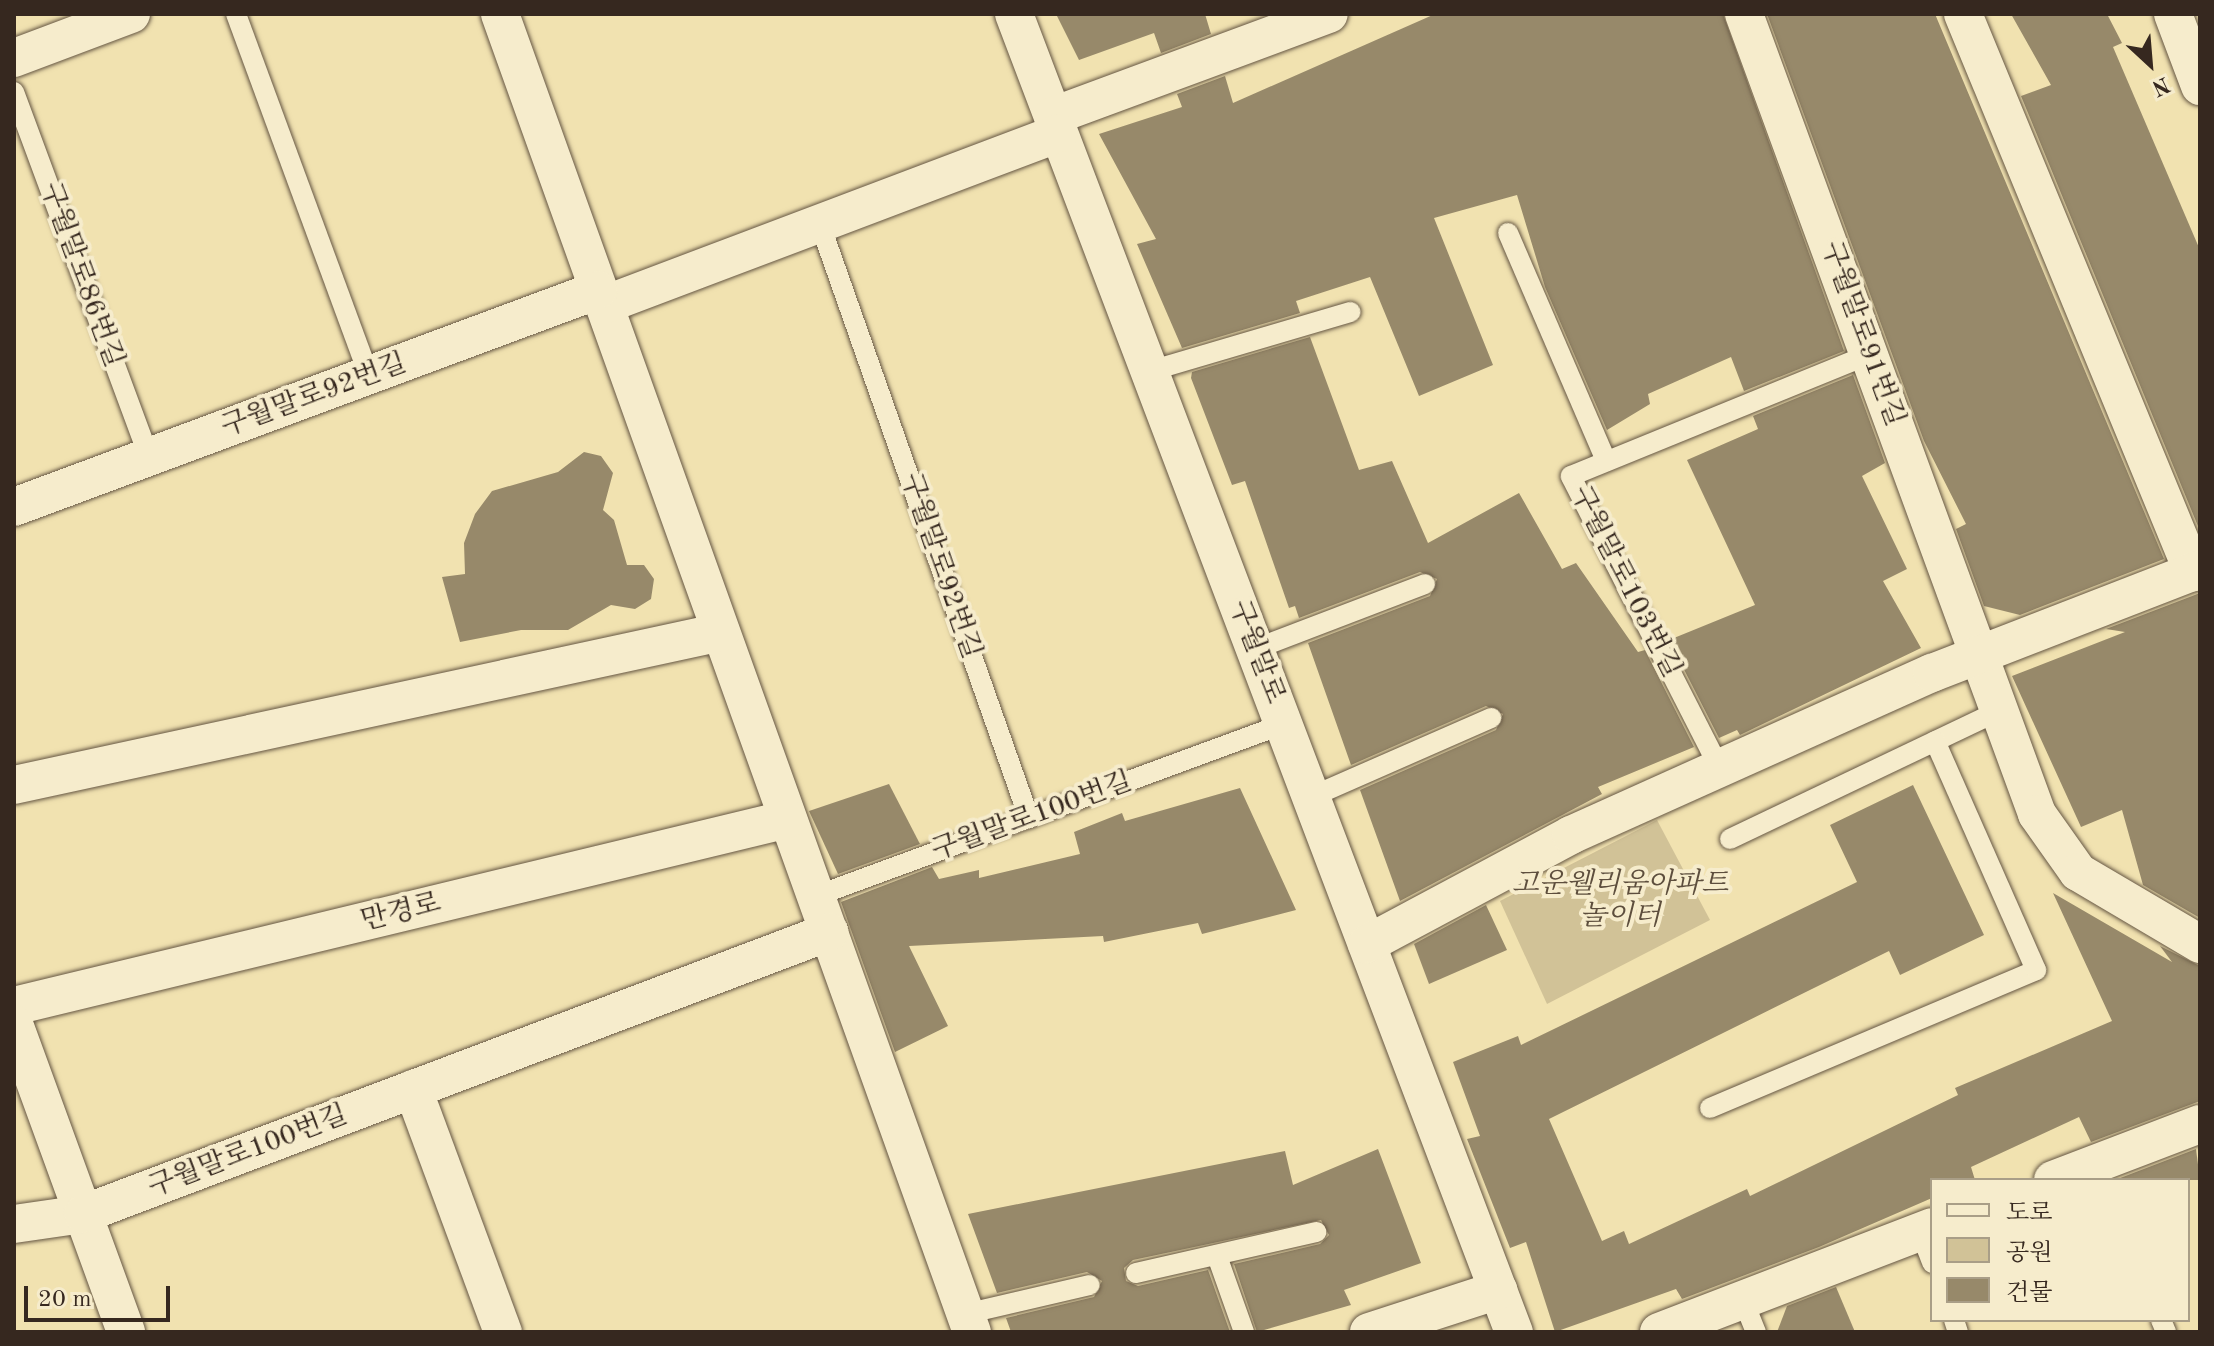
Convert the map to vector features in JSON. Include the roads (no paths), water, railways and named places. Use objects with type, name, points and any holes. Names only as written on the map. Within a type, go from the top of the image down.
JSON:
[{"type":"street","points":[[14,58],[95,21],[131,14]]},
{"type":"street","points":[[500,14],[968,1323]]},
{"type":"street","name":"구월말로","points":[[1014,14],[1514,1332]]},
{"type":"street","points":[[1056,125],[1329,14]]},
{"type":"street","name":"구월말로91번길","points":[[1744,14],[1981,654]]},
{"type":"street","points":[[1367,944],[1571,835],[1981,654],[2196,571],[1963,14]]},
{"type":"street","points":[[2173,14],[2200,86]]},
{"type":"street","name":"구월말로92번길","points":[[14,507],[369,375],[820,224],[1056,125]]},
{"type":"street","points":[[14,785],[721,632]]},
{"type":"street","points":[[1981,654],[2037,814],[2078,872],[2200,944]]},
{"type":"street","name":"만경로","points":[[14,1006],[788,819]]},
{"type":"street","name":"구월말로100번길","points":[[14,1224],[83,1214],[829,932]]},
{"type":"street","points":[[14,1024],[126,1332]]},
{"type":"street","points":[[413,1089],[503,1332]]},
{"type":"street","points":[[2064,1178],[2108,1170],[2200,1124]]},
{"type":"street","points":[[1659,1332],[1749,1316],[1928,1240]]},
{"type":"street","points":[[1369,1332],[1498,1290]]},
{"type":"lane","points":[[236,14],[369,375]]},
{"type":"lane","name":"구월말로86번길","points":[[14,92],[149,457]]},
{"type":"lane","name":"구월말로92번길","points":[[820,224],[1029,818]]},
{"type":"lane","name":"구월말로103번길","points":[[1508,233],[1606,461],[1571,476],[1721,771]]},
{"type":"lane","points":[[1150,371],[1350,312]]},
{"type":"lane","points":[[1606,461],[1870,354]]},
{"type":"lane","points":[[1255,649],[1425,584]]},
{"type":"lane","points":[[1730,839],[2000,710]]},
{"type":"lane","points":[[1311,797],[1491,718]]},
{"type":"lane","name":"구월말로100번길","points":[[816,896],[1283,724]]},
{"type":"lane","points":[[1710,1108],[2036,970],[1935,741]]},
{"type":"lane","points":[[1136,1273],[1316,1232]]},
{"type":"lane","points":[[1217,1256],[1244,1332]]},
{"type":"lane","points":[[968,1323],[1090,1285]]},
{"type":"park label","name":"고운웰리움아파트 놀이터","points":[[1620,901]]}]
